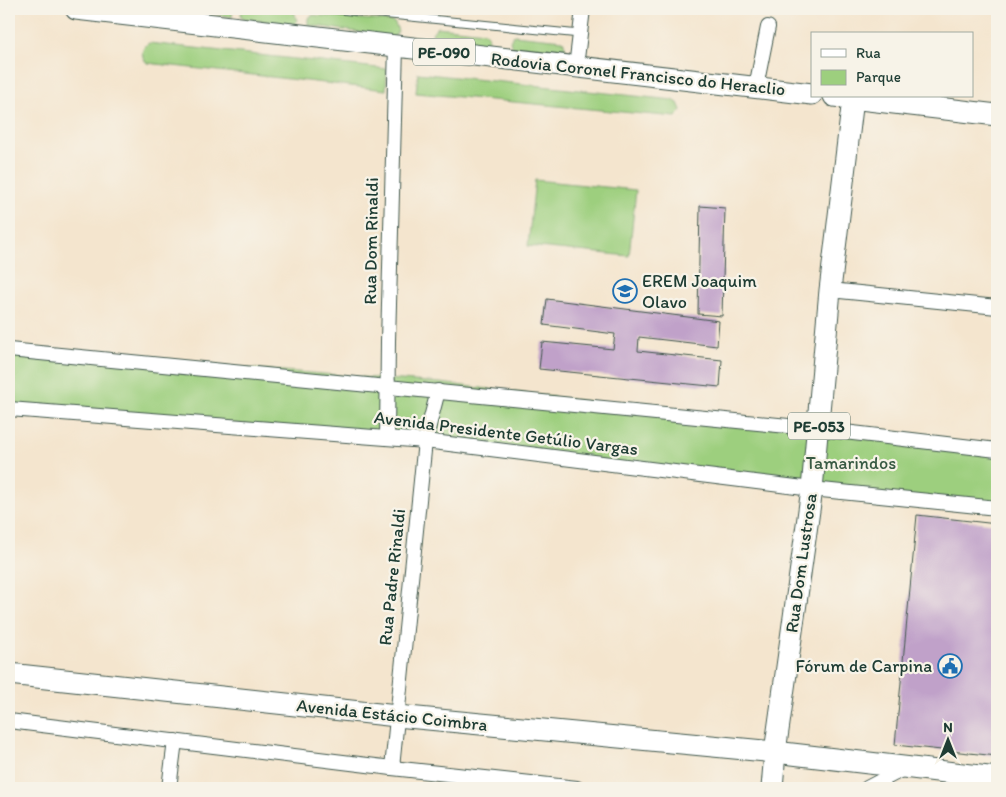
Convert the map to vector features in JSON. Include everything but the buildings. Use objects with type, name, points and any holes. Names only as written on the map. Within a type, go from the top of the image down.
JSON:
[{"type":"main road","name":"Rodovia Coronel Francisco do Heraclio","points":[[76,9],[811,94]]},
{"type":"main road","name":"Rua Dom Lustrosa","points":[[772,788],[775,752],[819,429],[843,98]]},
{"type":"main road","points":[[852,98],[997,115]]},
{"type":"main road","name":"Avenida Estácio Coimbra","points":[[9,674],[396,716],[775,752],[997,778]]},
{"type":"street","points":[[576,67],[583,9]]},
{"type":"street","points":[[756,87],[768,27]]},
{"type":"street","name":"Rua Dom Rinaldi","points":[[387,438],[396,46]]},
{"type":"street","points":[[830,290],[997,307]]},
{"type":"street","name":"Avenida Presidente Getúlio Vargas","points":[[9,350],[819,429],[997,450]]},
{"type":"street","name":"Rua Padre Rinaldi","points":[[392,768],[424,441],[438,391]]},
{"type":"street","name":"Avenida Presidente Getúlio Vargas","points":[[9,409],[424,441],[812,489],[997,508]]},
{"type":"street","points":[[9,720],[392,768],[577,788]]},
{"type":"street","points":[[169,788],[175,740]]},
{"type":"street","points":[[867,788],[906,768]]},
{"type":"lane","points":[[330,9],[580,34]]},
{"type":"green space","points":[[178,9],[233,9],[232,17]]},
{"type":"green space","points":[[242,9],[294,11],[297,21],[294,25],[243,19],[241,15]]},
{"type":"green space","points":[[313,15],[390,21],[395,23],[398,31],[394,37],[308,25],[308,18]]},
{"type":"green space","points":[[437,27],[485,32],[489,40],[485,46],[435,40],[432,33]]},
{"type":"green space","points":[[514,35],[563,40],[566,50],[563,54],[512,48],[510,41]]},
{"type":"green space","points":[[149,43],[387,69],[386,90],[147,63],[143,58],[142,52]]},
{"type":"green space","points":[[418,73],[673,100],[678,103],[681,110],[676,117],[416,93]]},
{"type":"green space","points":[[535,180],[636,190],[629,256],[528,246]]},
{"type":"green space","points":[[9,350],[440,383],[821,430],[811,488],[423,438],[9,407]]},
{"type":"green space","name":"Tamarindos","points":[[824,431],[997,451],[997,508],[814,488]]},
{"type":"place","name":"EREM Joaquim Olavo","points":[[625,291]]},
{"type":"place","name":"Fórum de Carpina","points":[[950,666]]}]
